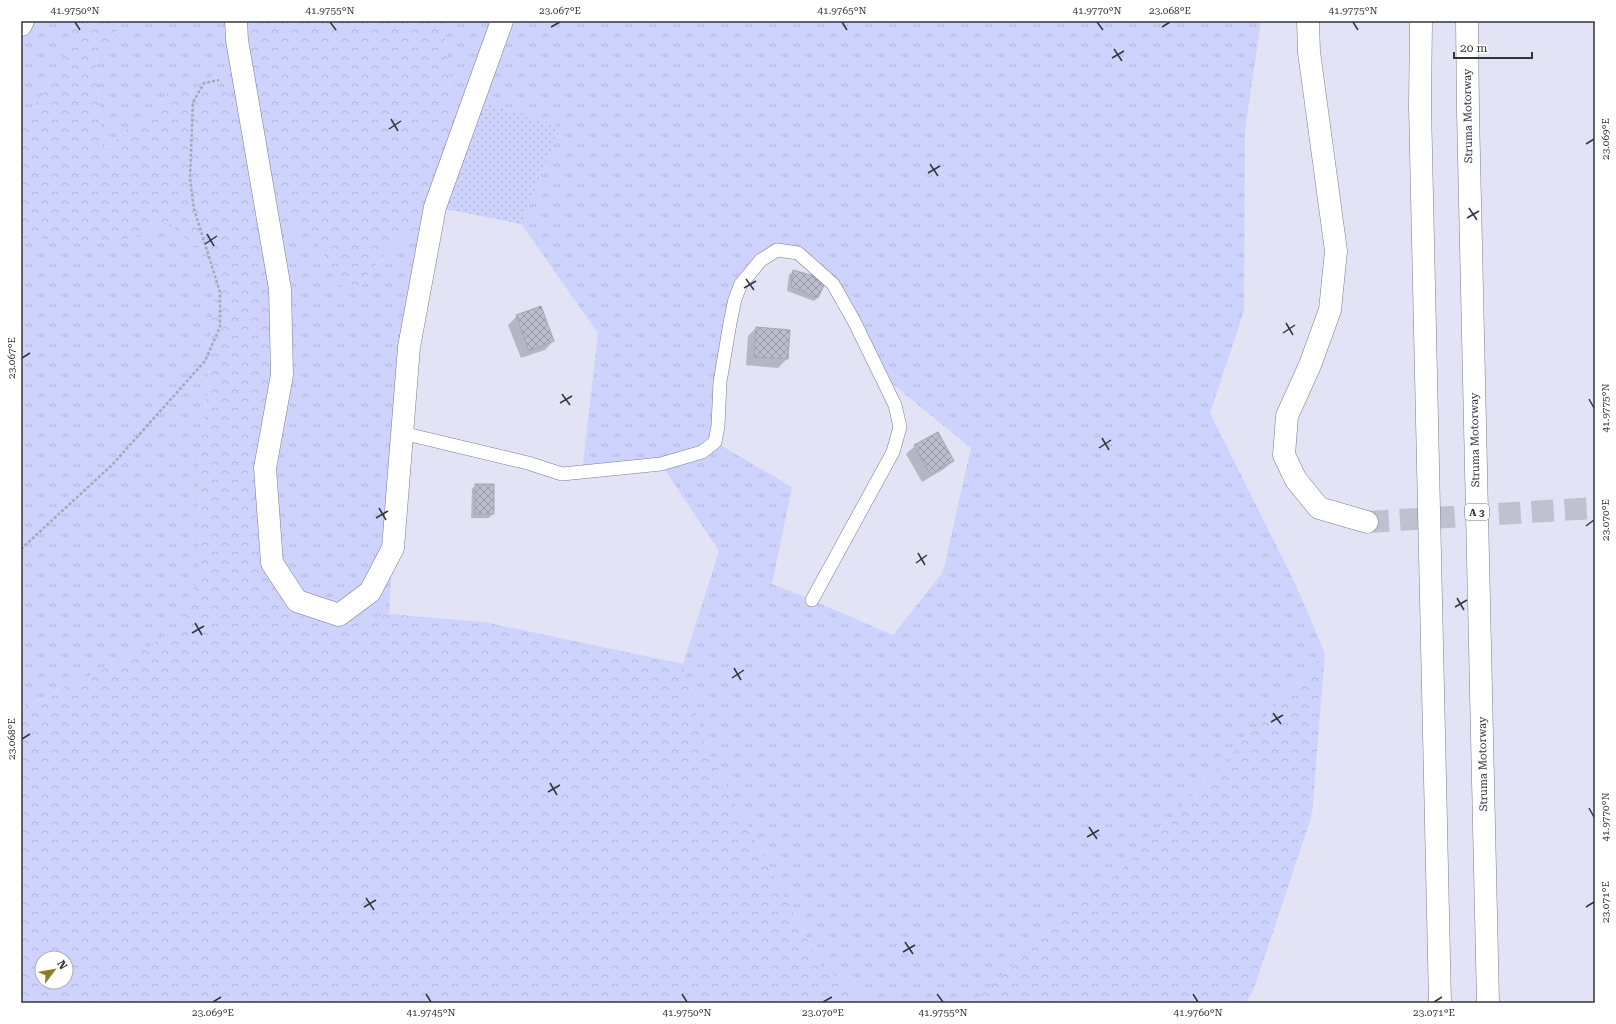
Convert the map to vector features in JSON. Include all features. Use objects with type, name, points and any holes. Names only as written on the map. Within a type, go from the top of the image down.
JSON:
[{"type":"main road","points":[[21,25],[23,21]]},
{"type":"main road","points":[[236,21],[237,40],[280,289],[282,375],[265,468],[272,563],[297,602],[338,615],[370,592],[393,548],[409,347],[435,208],[502,21]]},
{"type":"main road","points":[[1308,21],[1310,52],[1336,250],[1330,310],[1310,365],[1286,416],[1284,455],[1296,480],[1319,508],[1367,522]]},
{"type":"main road","points":[[1421,21],[1420,106],[1440,1003]]},
{"type":"main road","name":"Struma Motorway","points":[[1467,21],[1488,1003]]},
{"type":"lane","points":[[402,433],[528,463],[562,474],[661,464],[702,452],[715,442],[718,426],[720,382],[735,299],[741,284],[761,260],[778,250],[798,253],[833,284],[854,321],[895,405],[900,427],[893,452],[812,600]]},
{"type":"path","points":[[21,549],[112,466],[205,361],[220,327],[220,292],[194,209],[190,178],[193,102],[204,83],[222,80],[245,84]]},
{"type":"green space","points":[[23,21],[76,21],[55,78],[21,122],[21,25]]},
{"type":"green space","points":[[76,21],[119,21],[113,44],[96,51],[102,155],[128,128],[145,125],[167,94],[190,88],[223,88],[252,130],[243,21],[443,21],[457,143],[432,225],[398,239],[364,279],[358,291],[349,293],[340,284],[311,231],[269,221],[278,278],[265,468],[272,563],[294,612],[335,627],[389,614],[484,622],[683,664],[705,746],[822,967],[873,1003],[21,1003],[21,708],[140,652],[181,626],[199,572],[198,468],[208,385],[215,269],[167,221],[136,237],[117,240],[90,242],[21,238],[21,122],[55,78]]},
{"type":"green space","points":[[119,21],[243,21],[253,131],[167,94],[145,125],[128,128],[102,155],[96,50],[113,44]]},
{"type":"green space","points":[[443,21],[1261,21],[1245,130],[1244,311],[1210,413],[1296,585],[1325,653],[1130,862],[1020,958],[973,1003],[873,1003],[822,967],[705,746],[683,664],[719,551],[661,464],[582,472],[598,333],[521,224],[561,127],[457,143]],"holes":[[[777,250],[798,253],[832,282],[879,373],[971,448],[943,572],[893,635],[772,584],[792,487],[715,442],[730,323],[758,265]]]},
{"type":"green space","points":[[474,99],[561,127],[521,224],[435,207]]},
{"type":"green space","points":[[167,221],[215,268],[208,385],[198,468],[199,572],[181,627],[140,652],[21,708],[21,238],[90,242],[117,240],[136,237]]},
{"type":"green space","points":[[269,221],[311,231],[340,284],[358,291],[364,279],[398,239],[432,225],[393,548],[389,614],[335,627],[294,612],[272,563]]},
{"type":"green space","points":[[1325,653],[1312,815],[1254,988],[1246,1003],[973,1003],[1020,958],[1130,862]]},
{"type":"building","points":[[793,270],[814,276],[824,285],[818,298],[791,287]]},
{"type":"building","points":[[541,306],[554,341],[529,351],[516,315]]},
{"type":"building","points":[[756,327],[790,330],[788,359],[754,357]]},
{"type":"building","points":[[938,432],[954,461],[930,474],[914,445]]},
{"type":"building","points":[[475,484],[494,484],[494,514],[475,514]]},
{"type":"tunnel","points":[[1367,522],[1595,508]]}]
